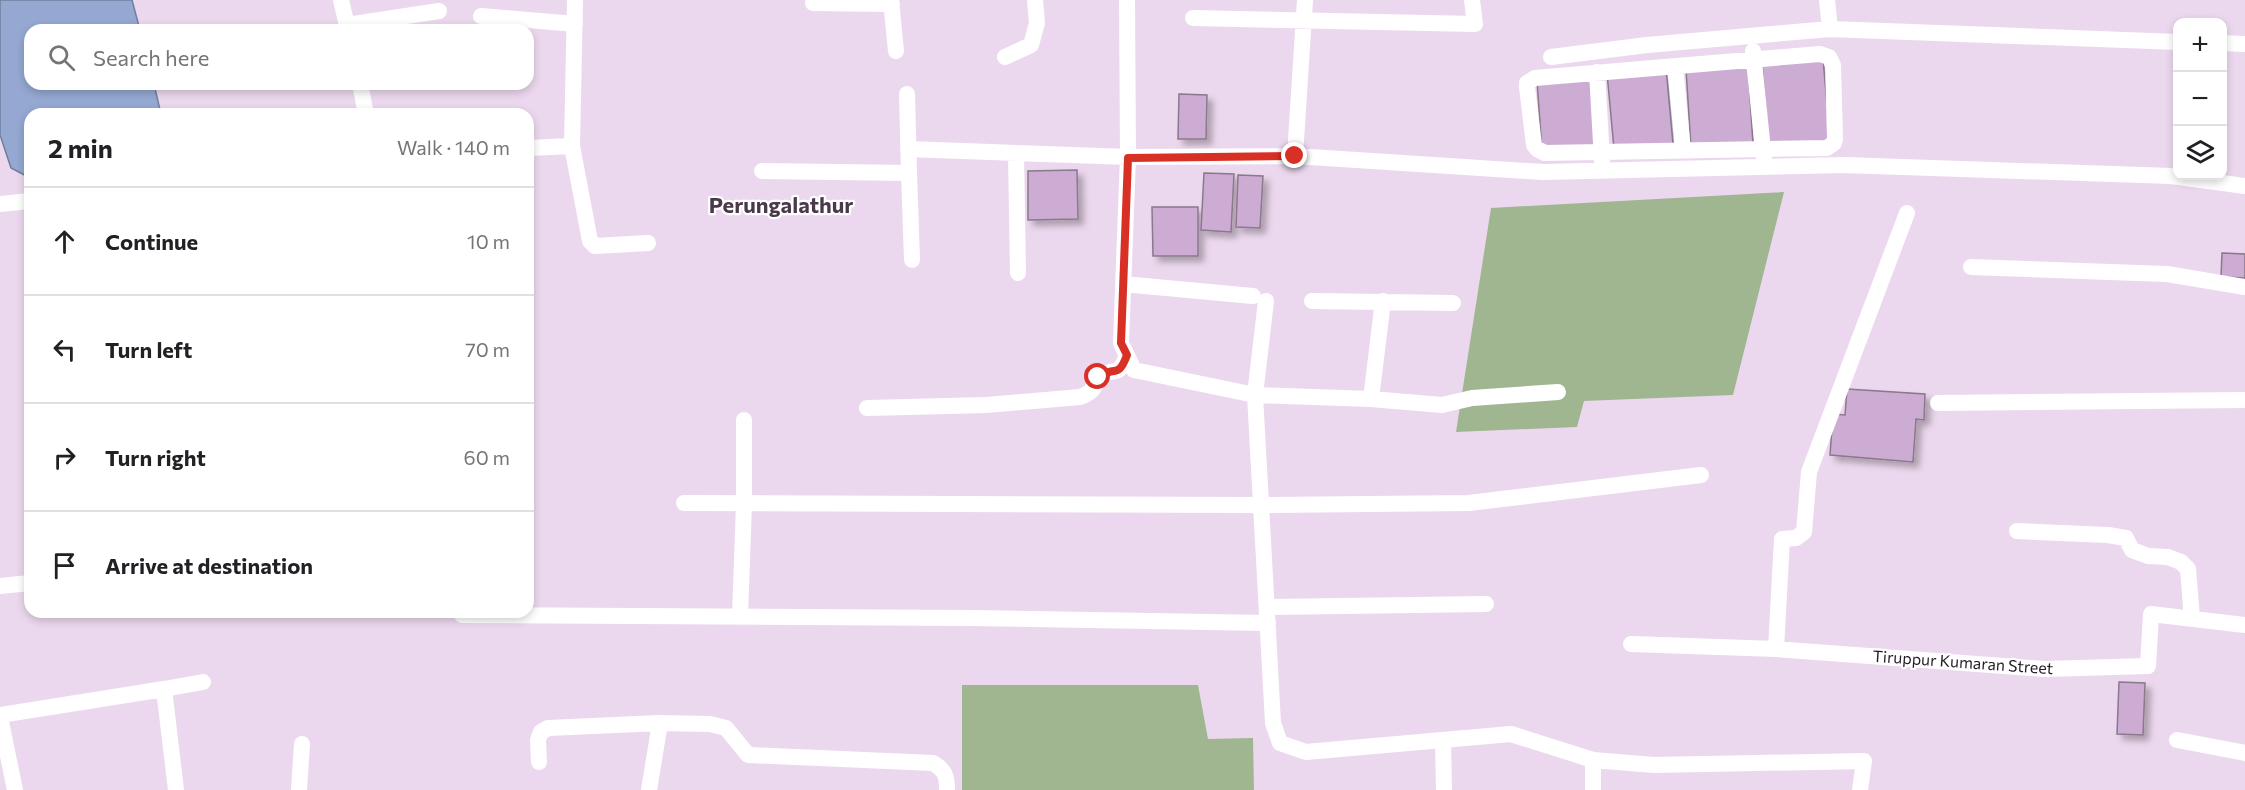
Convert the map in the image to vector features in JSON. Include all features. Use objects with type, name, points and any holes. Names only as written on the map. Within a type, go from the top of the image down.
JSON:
[{"type":"street","points":[[341,0],[346,24]]},
{"type":"street","points":[[575,0],[572,146],[590,241],[594,246],[603,247],[648,243]]},
{"type":"street","points":[[1005,57],[1031,45],[1036,23],[1035,0]]},
{"type":"street","points":[[1127,0],[1128,158],[1121,343],[1134,370],[1255,395],[1371,399],[1442,405],[1472,398],[1558,392]]},
{"type":"street","points":[[1295,156],[1305,0]]},
{"type":"street","points":[[1193,18],[1474,24],[1473,0]]},
{"type":"street","points":[[1827,0],[1830,29]]},
{"type":"street","points":[[813,3],[891,2],[896,51]]},
{"type":"street","points":[[364,24],[439,11]]},
{"type":"street","points":[[481,16],[575,24]]},
{"type":"street","points":[[1551,57],[1647,45],[1830,29],[2173,42]]},
{"type":"street","points":[[1751,37],[1765,167]]},
{"type":"street","points":[[2227,43],[2245,44]]},
{"type":"street","points":[[1820,54],[1829,57],[1833,65],[1834,143],[1822,148],[1545,153],[1534,145],[1527,83],[1535,78],[1755,60],[1820,54]]},
{"type":"street","points":[[1675,66],[1683,150]]},
{"type":"street","points":[[1597,72],[1603,151],[1602,171]]},
{"type":"street","points":[[361,90],[365,108]]},
{"type":"street","points":[[907,94],[912,260]]},
{"type":"street","points":[[534,148],[572,146]]},
{"type":"street","points":[[908,149],[1128,158],[1295,156],[1542,172],[1844,165],[2171,176],[2245,186]]},
{"type":"street","points":[[1016,153],[1018,273]]},
{"type":"street","points":[[762,171],[909,173]]},
{"type":"street","points":[[0,204],[24,202]]},
{"type":"street","points":[[1776,649],[1782,539],[1796,538],[1804,532],[1809,472],[1907,213]]},
{"type":"street","points":[[1971,267],[2167,274],[2245,287]]},
{"type":"street","points":[[1123,284],[1259,298],[1255,395],[1273,723],[1281,743],[1306,752],[1510,734],[1593,760],[1654,765],[1864,761],[1860,790]]},
{"type":"street","points":[[1371,399],[1383,301]]},
{"type":"street","points":[[1312,302],[1453,303]]},
{"type":"street","points":[[867,408],[986,405],[1080,397],[1089,394],[1095,387],[1098,377],[1104,372],[1117,372],[1123,367],[1127,355]]},
{"type":"street","points":[[1938,403],[2245,400]]},
{"type":"street","points":[[740,617],[744,420]]},
{"type":"street","points":[[684,503],[1261,505],[1469,502],[1701,475]]},
{"type":"street","points":[[2017,531],[2108,535],[2126,538],[2132,550],[2148,556],[2181,561],[2188,569],[2192,619]]},
{"type":"street","points":[[0,586],[24,584]]},
{"type":"street","points":[[534,615],[740,617],[1267,615],[1486,604]]},
{"type":"street","name":"Tiruppur Kumaran Street","points":[[1631,644],[1776,649],[2045,669],[2148,666],[2151,614],[2245,625]]},
{"type":"street","points":[[15,790],[0,716],[203,682]]},
{"type":"street","points":[[164,689],[176,790]]},
{"type":"street","points":[[538,762],[538,740],[541,732],[548,728],[660,723],[710,724],[726,728],[748,755],[933,764],[942,769],[946,776],[947,790]]},
{"type":"street","points":[[649,790],[660,723]]},
{"type":"street","points":[[1443,740],[1444,790]]},
{"type":"street","points":[[2177,740],[2245,753]]},
{"type":"street","points":[[299,790],[302,744]]},
{"type":"street","points":[[1593,760],[1593,790]]},
{"type":"green space","points":[[1784,192],[1733,395],[1584,401],[1577,427],[1456,432],[1491,208]]},
{"type":"green space","points":[[962,685],[1198,685],[1208,739],[1253,738],[1254,790],[962,790]]},
{"type":"water","points":[[0,0],[132,0],[138,24],[24,24],[24,90],[155,90],[160,108],[24,108],[24,175],[11,168],[0,135]]},
{"type":"building","points":[[1823,58],[1830,141],[1769,147],[1762,64]]},
{"type":"building","points":[[1748,65],[1753,144],[1691,148],[1686,69]]},
{"type":"building","points":[[1666,68],[1673,144],[1614,149],[1607,73]]},
{"type":"building","points":[[1592,77],[1596,147],[1542,151],[1537,81]]},
{"type":"building","points":[[1179,94],[1207,95],[1206,139],[1178,139]]},
{"type":"building","points":[[1077,170],[1078,219],[1028,220],[1028,171]]},
{"type":"building","points":[[1204,173],[1234,174],[1231,232],[1201,230]]},
{"type":"building","points":[[1238,175],[1263,176],[1260,228],[1236,227]]},
{"type":"building","points":[[1152,207],[1198,207],[1198,256],[1153,256]]},
{"type":"building","points":[[2222,253],[2245,254],[2245,278],[2221,277]]},
{"type":"building","points":[[1847,389],[1925,394],[1924,420],[1916,419],[1913,462],[1830,455],[1833,414],[1845,415]]},
{"type":"building","points":[[2119,682],[2145,683],[2143,735],[2117,734]]},
{"type":"district","name":"Perungalathur","points":[[781,205]]},
{"type":"route","points":[[1098,377],[1104,372],[1117,372],[1123,367],[1127,355],[1121,343],[1128,158],[1295,156]]}]
